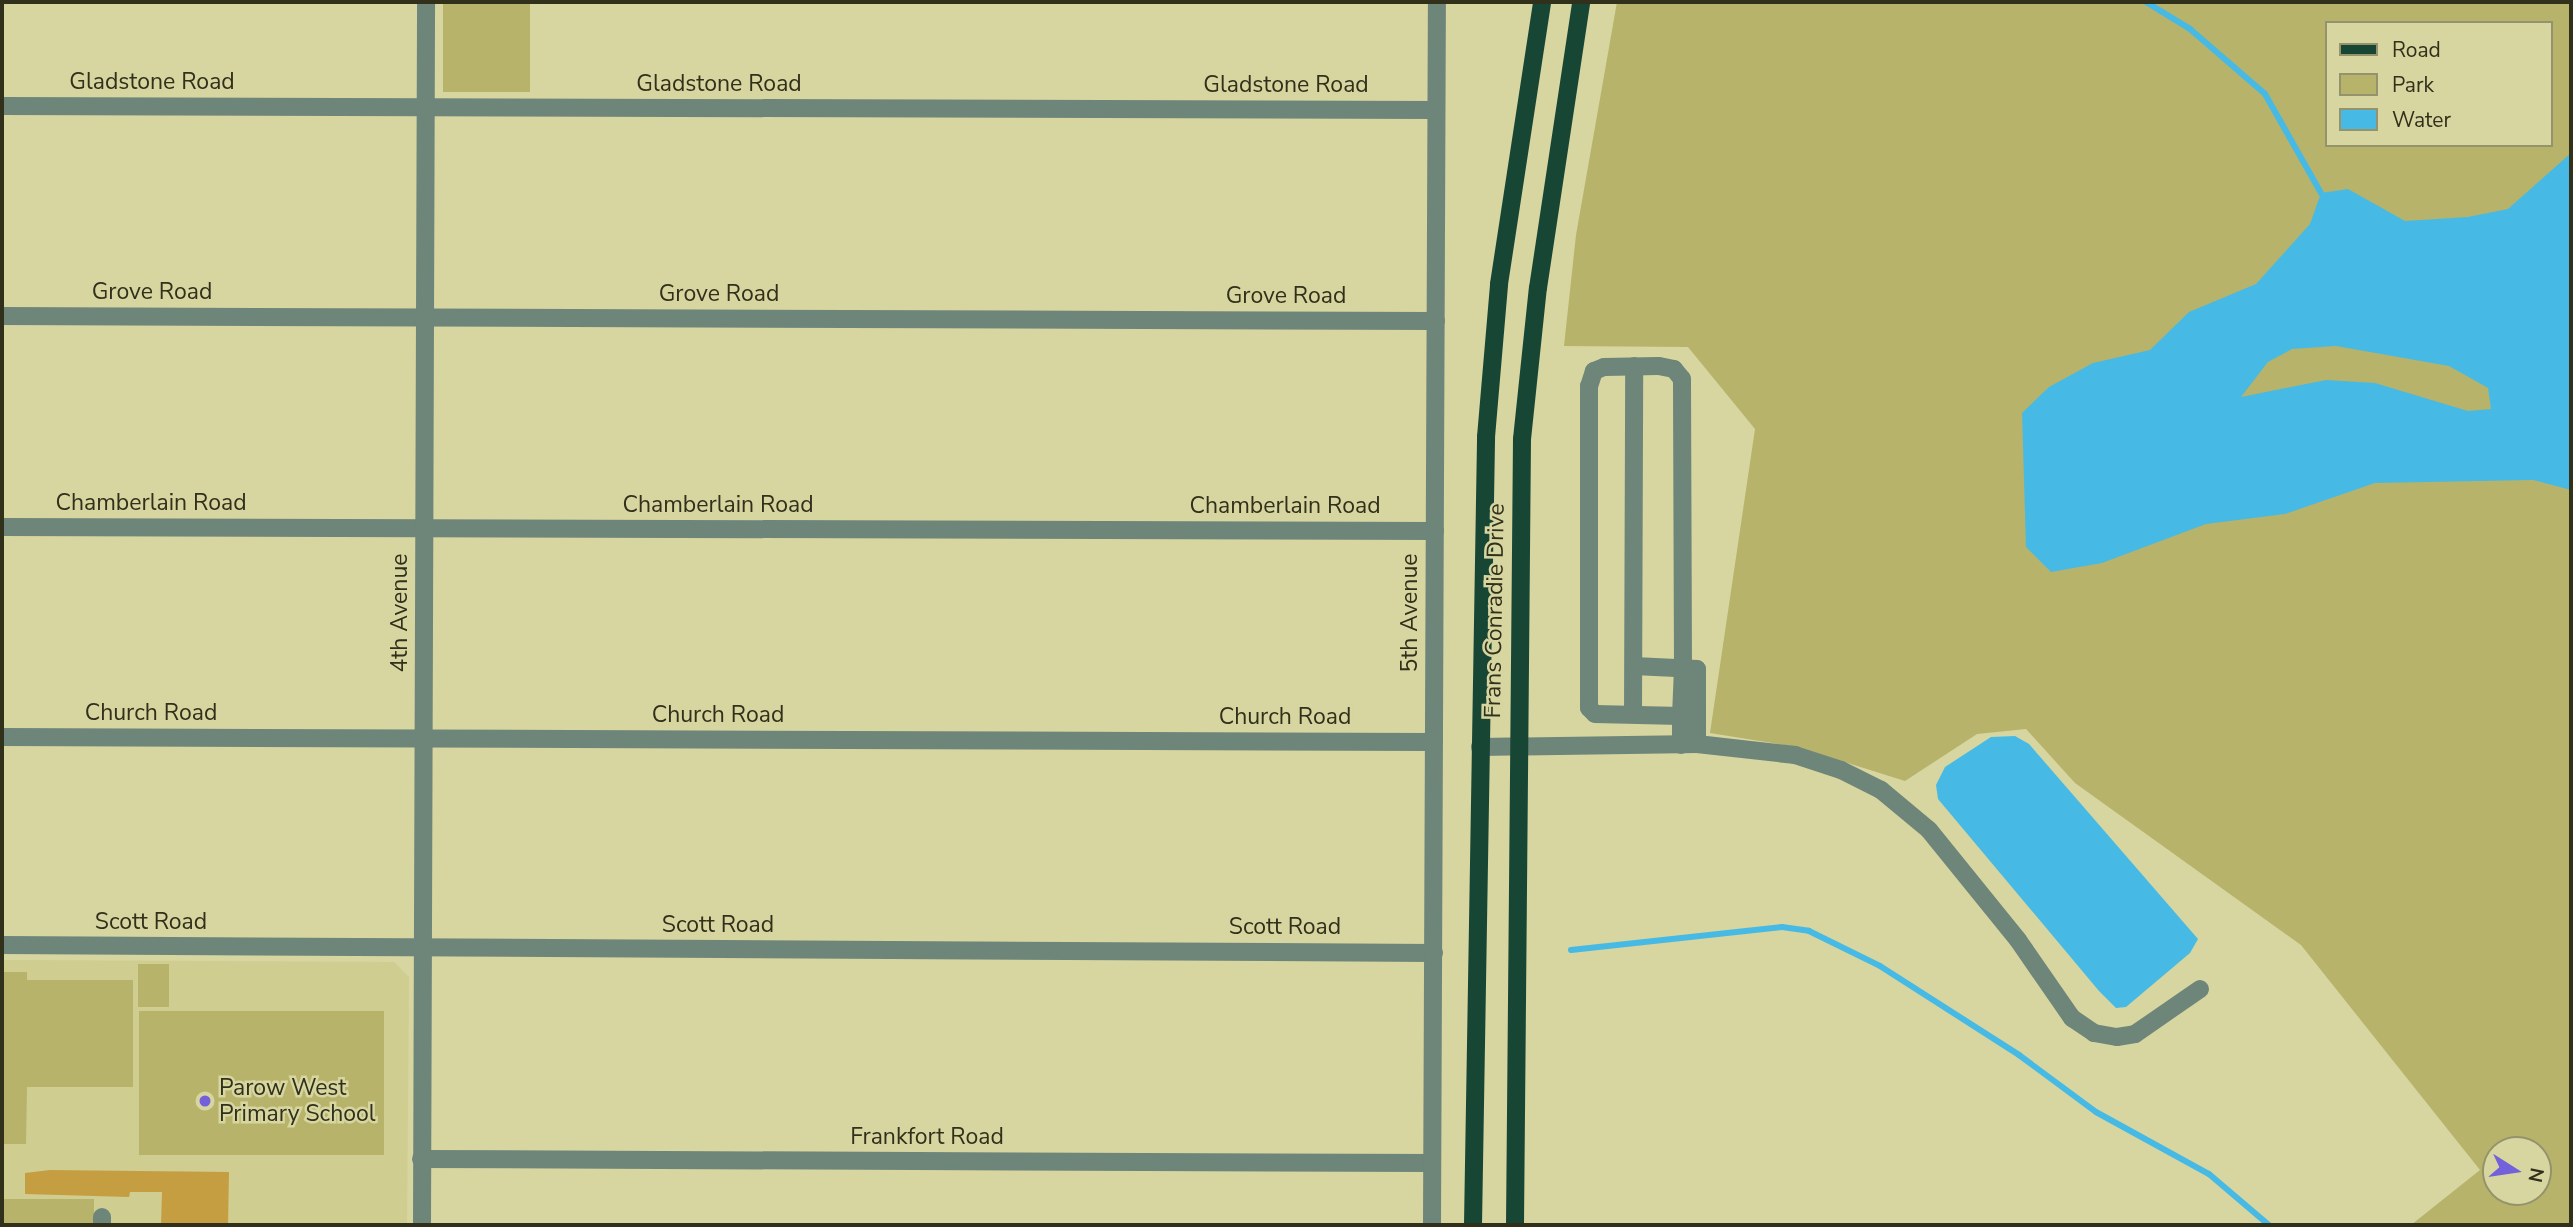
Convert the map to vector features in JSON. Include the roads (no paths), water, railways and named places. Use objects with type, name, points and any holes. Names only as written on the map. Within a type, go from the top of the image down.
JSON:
[{"type":"main road","name":"Frans Conradie Drive","points":[[1473,1225],[1486,437],[1499,284],[1542,2]]},
{"type":"main road","name":"Frans Conradie Drive","points":[[1515,1225],[1522,439],[1538,288],[1581,2]]},
{"type":"street","name":"4th Avenue","points":[[422,1225],[426,2]]},
{"type":"street","name":"5th Avenue","points":[[1432,1225],[1437,2]]},
{"type":"street","name":"Gladstone Road","points":[[2,106],[1436,110]]},
{"type":"street","name":"Grove Road","points":[[2,316],[1436,321]]},
{"type":"street","points":[[1633,715],[1634,366]]},
{"type":"street","points":[[1689,715],[1595,714],[1589,708],[1587,552],[1590,379],[1604,367],[1674,369],[1682,379],[1683,669],[1689,715],[1689,744]]},
{"type":"street","name":"Chamberlain Road","points":[[2,527],[1435,531]]},
{"type":"street","points":[[1634,666],[1683,669]]},
{"type":"street","name":"Church Road","points":[[2,737],[1434,742]]},
{"type":"street","points":[[1480,747],[1689,744],[1795,755],[1881,790],[1929,830],[2018,940],[2072,1018],[2094,1033],[2118,1037],[2135,1034],[2200,989]]},
{"type":"street","name":"Scott Road","points":[[2,945],[1434,953]]},
{"type":"street","name":"Frankfort Road","points":[[421,1159],[1432,1163]]},
{"type":"water","points":[[2571,153],[2571,490],[2533,480],[2375,483],[2285,514],[2206,524],[2102,563],[2051,572],[2026,547],[2022,413],[2049,387],[2093,363],[2150,350],[2189,312],[2256,284],[2310,224],[2321,193],[2348,189],[2405,221],[2468,217],[2508,209]],"holes":[[[2336,346],[2449,366],[2488,388],[2491,409],[2468,411],[2375,383],[2326,380],[2241,397],[2268,362],[2292,349]]]},
{"type":"water","points":[[2015,736],[2029,744],[2198,939],[2190,953],[2126,1007],[2116,1008],[2099,991],[1938,799],[1936,785],[1945,767],[1991,737]]},
{"type":"waterway","points":[[2146,2],[2190,29],[2265,94],[2321,193]]},
{"type":"waterway","points":[[1571,950],[1782,927],[1809,931],[1880,966],[2019,1055],[2096,1112],[2209,1174],[2269,1225]]},
{"type":"place","name":"Parow West Primary School","points":[[205,1101]]}]
